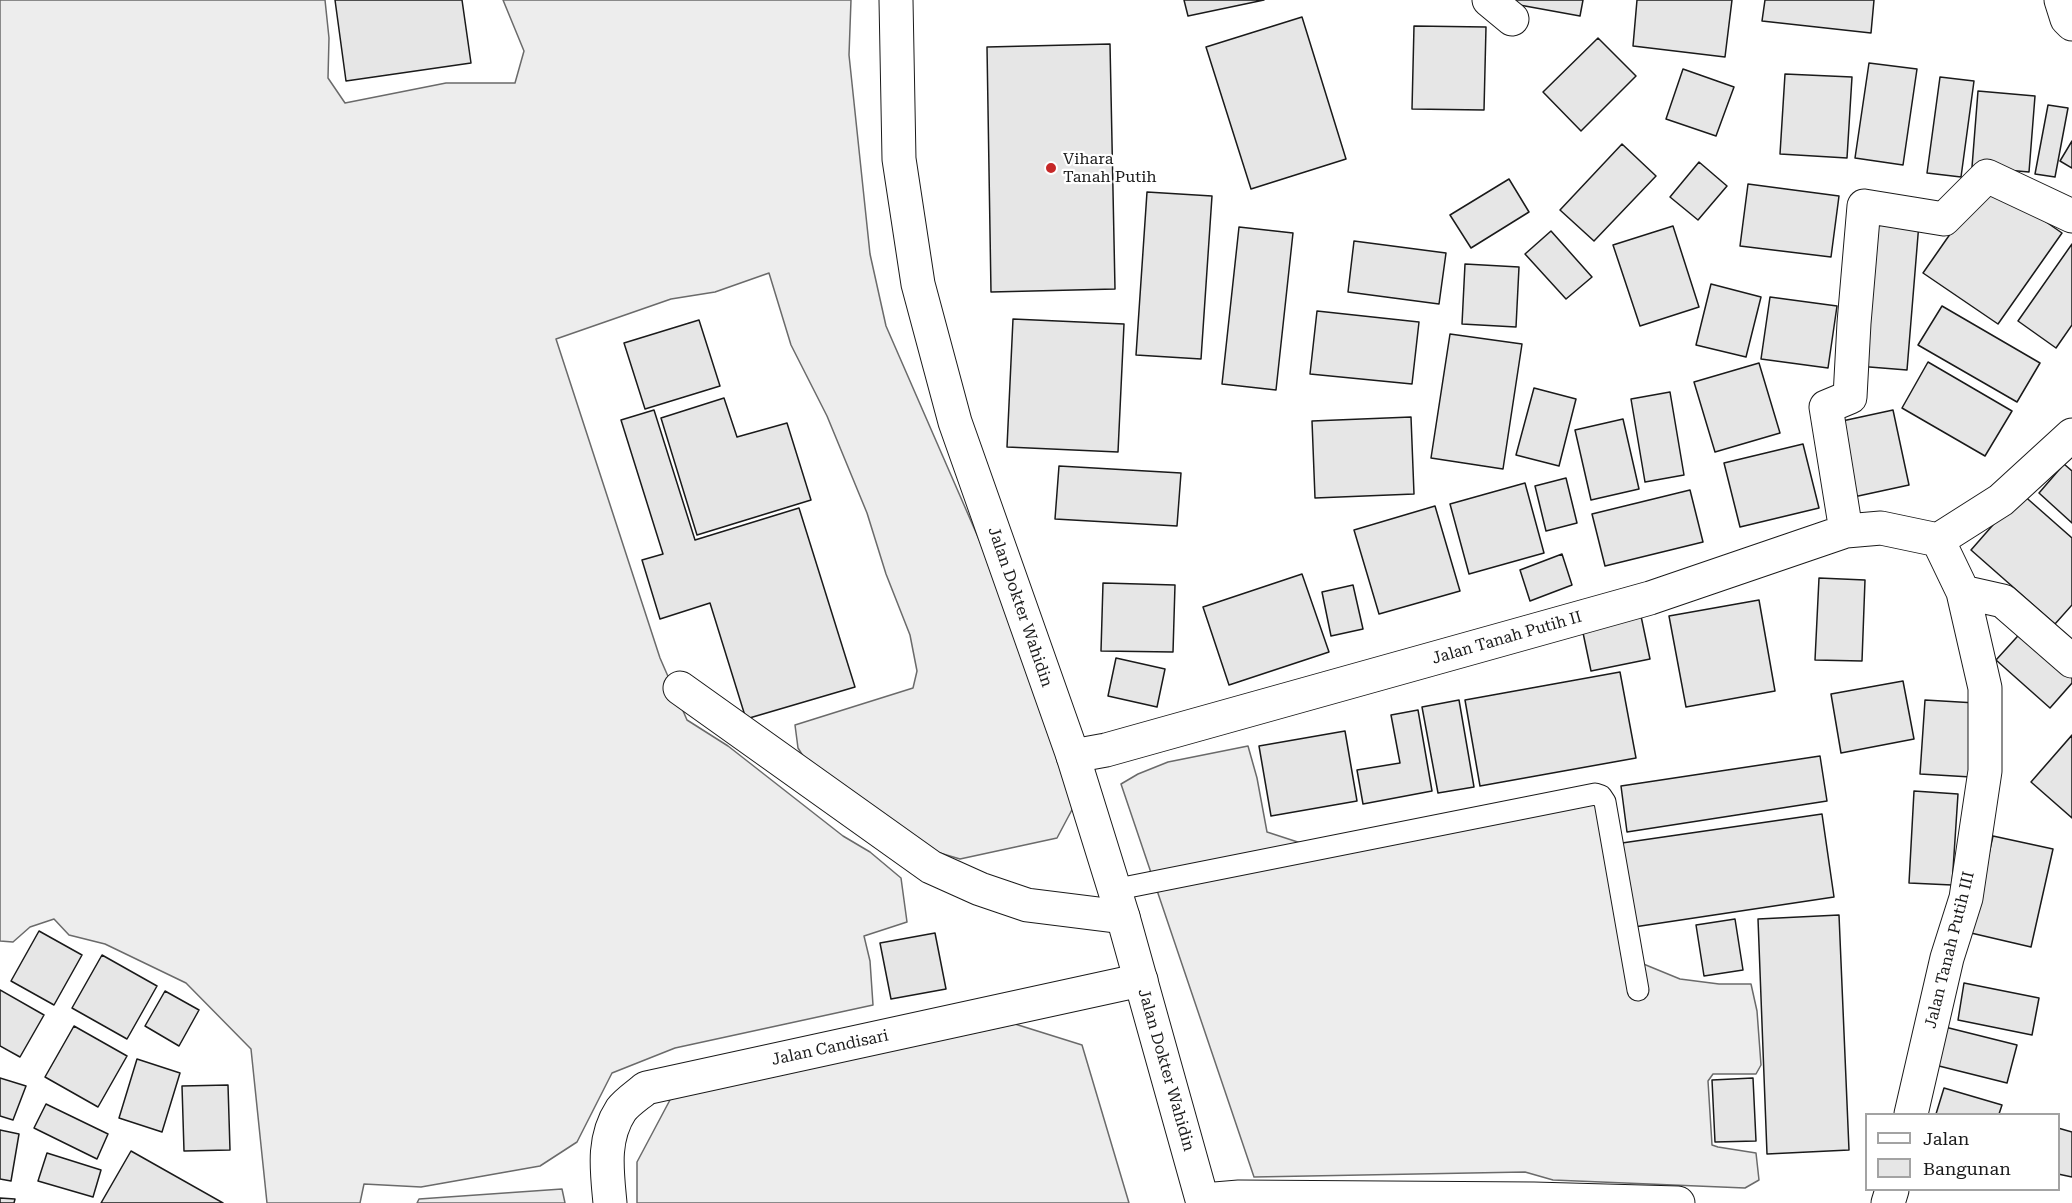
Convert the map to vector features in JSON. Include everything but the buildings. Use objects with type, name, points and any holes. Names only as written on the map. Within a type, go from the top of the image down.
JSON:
[{"type":"main road","name":"Jalan Dokter Wahidin","points":[[896,0],[899,159],[918,284],[955,422],[1073,756],[1141,980],[1203,1202]]},
{"type":"main road","points":[[2061,0],[2067,19],[2072,24]]},
{"type":"main road","points":[[1846,531],[1826,407],[1850,397],[1864,206],[1944,219],[1987,176],[2072,216]]},
{"type":"main road","points":[[1938,540],[2001,500],[2072,435]]},
{"type":"main road","name":"Jalan Tanah Putih II","points":[[1073,756],[1106,750],[1650,598],[1846,531],[1881,528],[1938,540]]},
{"type":"main road","name":"Jalan Tanah Putih III","points":[[1911,1113],[1947,958],[1966,898],[1985,771],[1985,688],[1963,592],[1938,540]]},
{"type":"main road","points":[[1963,592],[2002,600],[2072,661]]},
{"type":"main road","points":[[680,688],[931,867],[980,889],[1027,905],[1118,903]]},
{"type":"main road","name":"Jalan Candisari","points":[[610,1203],[606,1157],[610,1130],[622,1108],[646,1088],[1141,980]]},
{"type":"main road","points":[[1203,1202],[1239,1197],[1678,1203]]},
{"type":"lane","points":[[1118,903],[1595,794],[1601,796],[1605,802],[1638,990]]},
{"type":"shaded area","points":[[0,0],[325,0],[329,38],[328,78],[345,103],[446,83],[515,83],[524,51],[503,0],[851,0],[849,55],[870,254],[886,326],[998,583],[1074,806],[1057,838],[960,859],[916,846],[817,778],[798,748],[795,725],[913,688],[917,671],[910,635],[886,574],[867,513],[827,416],[791,345],[769,273],[715,292],[671,299],[556,339],[660,658],[687,720],[728,746],[843,836],[870,852],[901,878],[907,922],[864,936],[870,961],[873,1005],[675,1048],[612,1073],[577,1142],[540,1166],[421,1187],[364,1184],[360,1203],[267,1203],[251,1049],[186,983],[105,944],[69,935],[54,919],[30,927],[13,942],[0,941]]},
{"type":"shaded area","points":[[1248,746],[1257,778],[1267,832],[1313,847],[1602,797],[1641,963],[1680,979],[1719,984],[1751,984],[1757,1011],[1761,1065],[1756,1074],[1713,1074],[1708,1081],[1712,1145],[1756,1153],[1759,1180],[1745,1188],[1553,1180],[1525,1172],[1254,1177],[1121,784],[1138,774],[1168,762]]},
{"type":"shaded area","points":[[1015,1024],[1082,1045],[1129,1203],[637,1203],[637,1162],[671,1098]]},
{"type":"shaded area","points":[[562,1189],[565,1203],[417,1203],[419,1199]]},
{"type":"place","name":"Vihara Tanah Putih","points":[[1051,168]]}]
